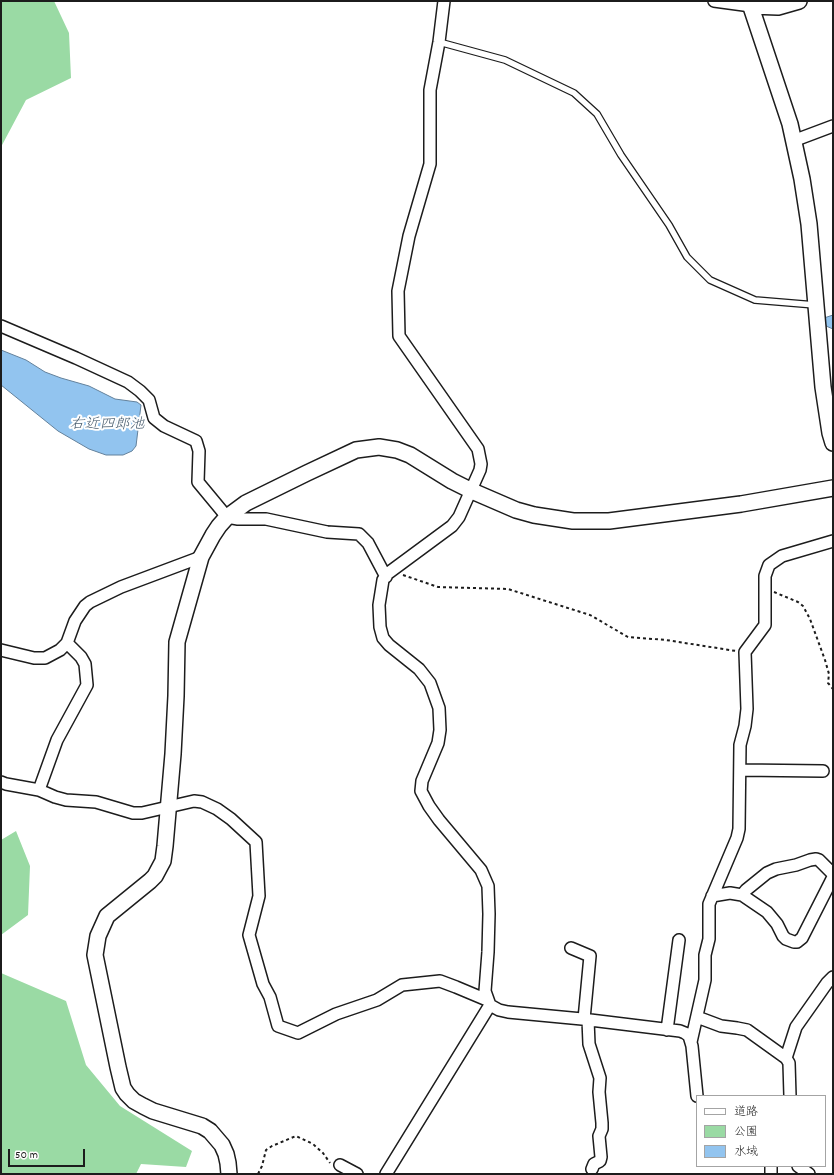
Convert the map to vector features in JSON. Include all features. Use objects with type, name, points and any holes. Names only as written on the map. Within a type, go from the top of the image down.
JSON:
[{"type":"street","points":[[386,1174],[488,1003],[485,991],[488,952],[488,886],[481,870],[439,820],[423,796],[422,791],[422,781],[438,743],[440,730],[439,708],[432,688],[424,675],[383,638],[379,617],[379,605],[383,580],[388,574],[452,526],[460,517],[472,491],[481,464],[478,449],[399,336],[398,291],[409,236],[430,164],[430,90],[439,42],[444,1]]},
{"type":"street","points":[[714,1],[778,7],[799,1]]},
{"type":"street","points":[[750,4],[781,96],[794,141],[802,179],[809,224],[823,387],[833,443]]},
{"type":"street","points":[[794,141],[833,126]]},
{"type":"street","points":[[1,326],[128,382],[140,392],[149,400],[154,418],[164,426],[196,441],[199,451],[198,482],[227,517],[238,519],[266,518],[327,532],[359,534],[368,543],[388,574]]},
{"type":"street","points":[[229,1174],[226,1154],[222,1145],[210,1131],[202,1126],[153,1111],[142,1106],[131,1098],[123,1088],[96,962],[96,946],[98,936],[107,916],[150,881],[161,865],[165,846],[176,696],[177,642],[201,558],[213,535],[227,517],[246,504],[356,450],[379,446],[397,450],[422,462],[452,481],[516,510],[534,515],[573,521],[590,522],[632,518],[741,504],[833,488]]},
{"type":"street","points":[[691,1042],[705,980],[705,955],[709,939],[709,904],[737,838],[739,829],[741,770],[740,745],[745,726],[747,709],[745,652],[765,625],[765,576],[769,565],[782,556],[833,541]]},
{"type":"street","points":[[1,650],[34,658],[45,658],[60,650],[67,643],[75,621],[85,606],[90,602],[121,587],[201,558]]},
{"type":"street","points":[[39,790],[57,740],[87,685],[85,664],[81,657],[67,643]]},
{"type":"street","points":[[741,770],[823,771]]},
{"type":"street","points":[[1,782],[39,790],[66,800],[96,802],[133,813],[142,813],[194,801],[202,802],[217,809],[231,819],[256,842],[259,896],[249,935],[263,984],[270,997],[278,1026],[298,1033],[336,1014],[377,1000],[402,985],[440,982],[456,987],[500,1010],[508,1012],[586,1019],[685,1033],[689,1036],[694,1054],[697,1095]]},
{"type":"street","points":[[712,896],[730,893],[742,895],[767,912],[786,939],[797,942],[802,938],[830,883],[832,873],[819,860],[810,860],[796,865],[776,869],[767,873],[742,895]]},
{"type":"street","points":[[666,1030],[679,940]]},
{"type":"street","points":[[571,948],[590,956],[586,1019],[589,1044],[600,1078],[599,1092],[602,1129],[599,1136],[601,1157],[600,1161],[594,1164],[592,1169]]},
{"type":"street","points":[[786,1058],[796,1027],[827,983],[833,977]]},
{"type":"street","points":[[697,1017],[721,1026],[747,1030],[786,1058],[789,1063],[790,1095]]},
{"type":"street","points":[[340,1165],[357,1174]]},
{"type":"street","points":[[799,1167],[809,1174]]},
{"type":"lane","points":[[439,42],[505,60],[574,92],[597,114],[621,155],[669,225],[687,257],[710,280],[755,300],[816,305]]},
{"type":"path","points":[[388,574],[438,587],[508,589],[590,615],[628,637],[666,640],[745,652]]},
{"type":"path","points":[[766,588],[798,602],[803,606],[810,619],[825,660],[829,674],[828,683],[833,689]]},
{"type":"path","points":[[258,1174],[262,1166],[266,1150],[296,1136],[313,1144],[332,1164],[340,1165]]},
{"type":"green space","points":[[1,1],[54,1],[69,33],[71,78],[26,100],[1,147]]},
{"type":"green space","points":[[16,831],[30,866],[28,915],[1,935],[1,840]]},
{"type":"green space","points":[[1,973],[66,1001],[86,1065],[120,1106],[192,1151],[186,1167],[141,1164],[136,1174],[1,1174]]},
{"type":"water","points":[[833,315],[833,329],[826,326],[824,318]]},
{"type":"water","name":"右近四郎池","points":[[1,350],[26,360],[45,372],[89,386],[115,399],[137,402],[141,405],[136,446],[132,451],[123,455],[106,455],[89,449],[58,431],[1,385]]}]
